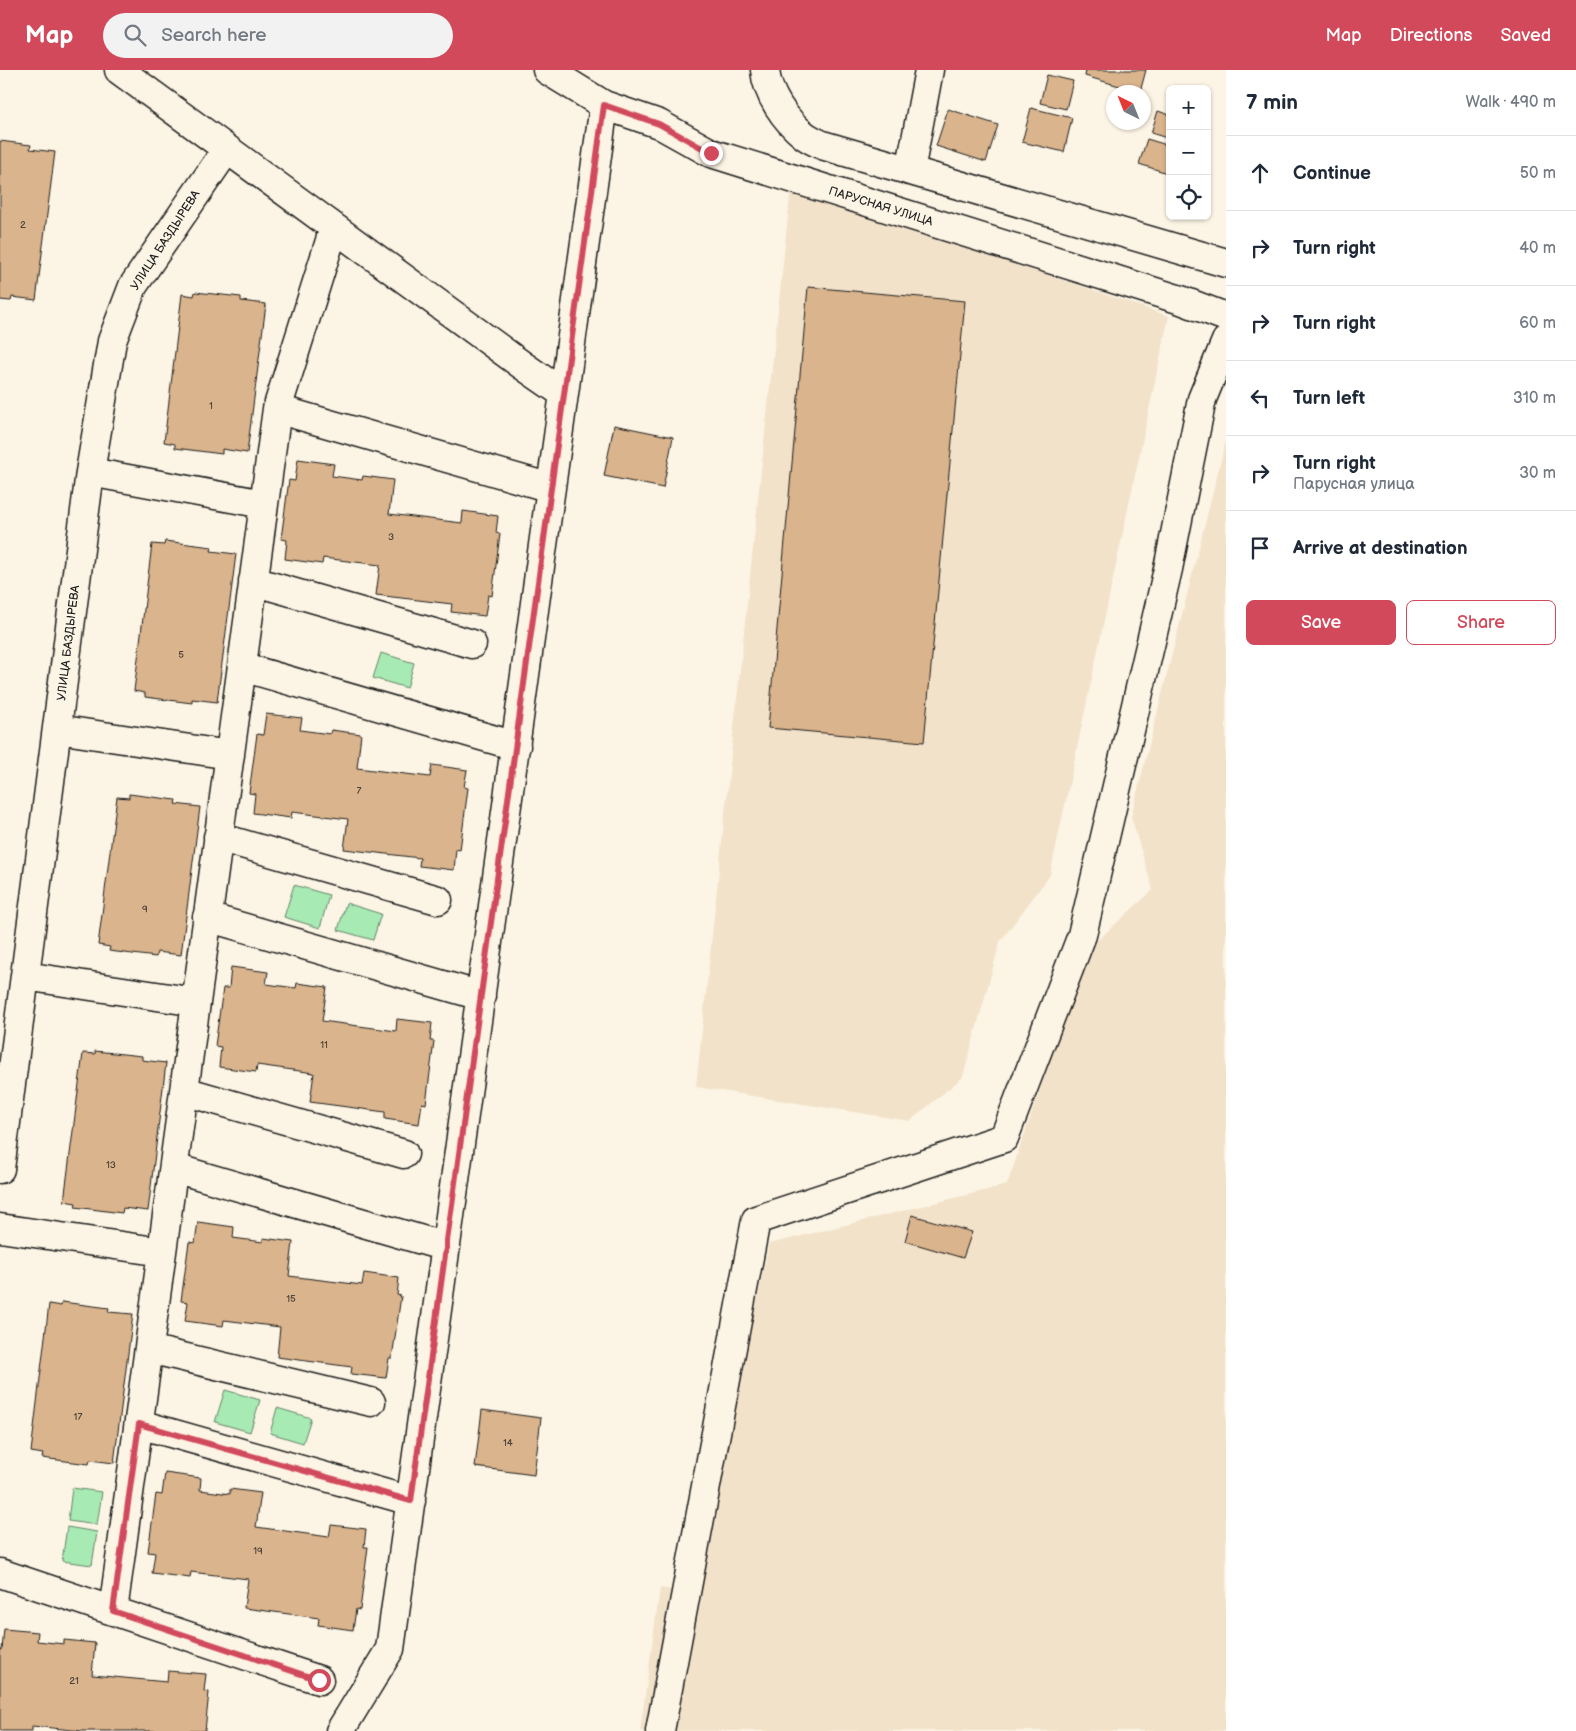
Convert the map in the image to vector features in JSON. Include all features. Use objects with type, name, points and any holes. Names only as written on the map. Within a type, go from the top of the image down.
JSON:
[{"type":"street","points":[[119,70],[564,394]]},
{"type":"street","name":"ПАРУСНАЯ УЛИЦА","points":[[547,70],[604,105],[659,124],[711,153],[1172,297],[1226,317]]},
{"type":"street","points":[[765,70],[766,84],[779,109],[804,135],[822,144],[1226,263]]},
{"type":"street","points":[[910,170],[929,70]]},
{"type":"street","points":[[340,1731],[390,1649],[604,105]]},
{"type":"street","name":"УЛИЦА БАЗДЫРЕВА","points":[[0,1169],[90,472],[112,341],[133,286],[227,149]]},
{"type":"street","points":[[113,1611],[277,409],[334,228]]},
{"type":"street","points":[[660,1731],[756,1220],[1004,1138],[1082,935],[1168,569],[1202,399],[1226,341]]},
{"type":"street","points":[[277,409],[551,488]]},
{"type":"street","points":[[90,472],[264,504]]},
{"type":"street","points":[[253,581],[472,644]]},
{"type":"street","points":[[242,666],[516,746]]},
{"type":"street","points":[[57,729],[230,754]]},
{"type":"street","points":[[218,837],[438,900]]},
{"type":"street","points":[[208,917],[481,996]]},
{"type":"street","points":[[25,976],[196,1002]]},
{"type":"street","points":[[184,1091],[404,1154]]},
{"type":"street","points":[[174,1168],[446,1247]]},
{"type":"street","points":[[0,1228],[162,1252]]},
{"type":"street","points":[[149,1349],[371,1402]]},
{"type":"street","points":[[139,1424],[411,1501]]},
{"type":"street","points":[[0,1573],[319,1680]]},
{"type":"shaded area","points":[[791,187],[1169,316],[1050,875],[1000,942],[963,1077],[910,1121],[696,1087]]},
{"type":"shaded area","points":[[1226,440],[1226,1731],[640,1731],[660,1588],[695,1594],[769,1244],[1007,1185],[1088,949],[1153,890],[1131,817]]},
{"type":"green space","points":[[381,653],[414,663],[407,688],[373,678]]},
{"type":"green space","points":[[294,885],[329,895],[320,928],[284,917]]},
{"type":"green space","points":[[346,903],[381,914],[373,940],[338,930]]},
{"type":"green space","points":[[225,1390],[260,1400],[250,1432],[215,1422]]},
{"type":"green space","points":[[277,1408],[311,1418],[303,1443],[270,1433]]},
{"type":"green space","points":[[72,1488],[102,1492],[97,1525],[68,1521]]},
{"type":"green space","points":[[67,1527],[97,1532],[92,1565],[62,1561]]},
{"type":"building","points":[[1086,70],[1146,70],[1142,85],[1116,85],[1085,76]]},
{"type":"building","points":[[1047,75],[1073,81],[1066,109],[1040,103]]},
{"type":"building","points":[[1031,108],[1072,118],[1064,152],[1022,142]]},
{"type":"building","points":[[948,109],[998,125],[986,162],[936,146]]},
{"type":"building","points":[[1158,111],[1166,114],[1166,138],[1151,133]]},
{"type":"building","points":[[1147,139],[1166,145],[1166,173],[1139,164]]},
{"type":"building","points":[[0,141],[31,145],[30,149],[55,152],[36,300],[12,297],[11,301],[0,300]]},
{"type":"building","points":[[808,287],[965,301],[924,742],[768,728]]},
{"type":"building","points":[[195,292],[241,297],[241,301],[266,304],[247,453],[222,449],[222,454],[175,448],[175,444],[164,442],[182,294],[194,296]]},
{"type":"building","points":[[614,425],[673,437],[663,488],[604,476]]},
{"type":"building","points":[[298,459],[334,464],[332,476],[362,480],[363,476],[393,480],[389,514],[462,523],[463,511],[498,516],[496,533],[500,534],[492,596],[488,595],[485,616],[451,612],[452,604],[376,595],[380,565],[323,558],[322,564],[285,559],[287,540],[281,539],[289,480],[295,481]]},
{"type":"building","points":[[165,541],[212,547],[211,551],[236,554],[217,702],[192,699],[192,703],[145,697],[145,693],[134,691],[152,544],[164,545]]},
{"type":"building","points":[[266,714],[302,718],[300,730],[330,734],[331,730],[361,734],[357,768],[430,777],[432,765],[467,770],[464,787],[468,788],[460,850],[456,849],[454,870],[419,866],[420,858],[344,849],[348,819],[292,812],[291,818],[253,813],[255,794],[249,793],[257,734],[263,735]]},
{"type":"building","points":[[129,794],[176,800],[175,804],[200,807],[181,955],[157,952],[156,957],[109,951],[110,947],[98,945],[117,797],[129,798]]},
{"type":"building","points":[[231,967],[268,972],[266,984],[296,988],[297,983],[327,987],[322,1021],[396,1031],[397,1019],[432,1023],[430,1041],[434,1041],[426,1104],[422,1103],[419,1124],[385,1119],[385,1112],[310,1102],[314,1073],[257,1065],[256,1072],[219,1067],[221,1047],[215,1046],[223,988],[229,988]]},
{"type":"building","points":[[95,1051],[142,1056],[142,1060],[166,1063],[148,1211],[123,1208],[122,1213],[75,1207],[76,1203],[64,1201],[83,1053],[95,1054]]},
{"type":"building","points":[[912,1215],[972,1232],[963,1258],[905,1241]]},
{"type":"building","points":[[198,1222],[234,1227],[233,1238],[263,1242],[263,1238],[293,1242],[289,1276],[362,1285],[364,1273],[399,1278],[397,1295],[401,1296],[392,1358],[389,1358],[386,1378],[351,1374],[352,1367],[277,1357],[280,1327],[224,1320],[223,1326],[185,1321],[188,1302],[181,1301],[189,1242],[195,1243]]},
{"type":"building","points":[[62,1302],[109,1308],[108,1312],[133,1314],[114,1463],[90,1460],[89,1464],[42,1458],[43,1454],[31,1452],[49,1304],[61,1306]]},
{"type":"building","points":[[482,1410],[541,1418],[534,1475],[475,1467]]},
{"type":"building","points":[[165,1473],[201,1478],[200,1490],[230,1494],[230,1489],[261,1493],[256,1527],[329,1537],[331,1525],[366,1529],[364,1547],[368,1547],[360,1610],[356,1609],[353,1630],[318,1625],[319,1618],[244,1608],[248,1579],[191,1572],[190,1578],[152,1573],[155,1553],[148,1552],[156,1494],[162,1495]]},
{"type":"building","points":[[4,1629],[38,1632],[37,1641],[64,1644],[64,1640],[95,1643],[92,1675],[167,1682],[168,1671],[206,1674],[204,1691],[209,1692],[205,1731],[83,1731],[32,1726],[32,1731],[0,1731],[0,1650],[2,1650]]},
{"type":"route","points":[[319,1680],[113,1611],[139,1424],[411,1501],[604,105],[659,124],[711,153]]}]
